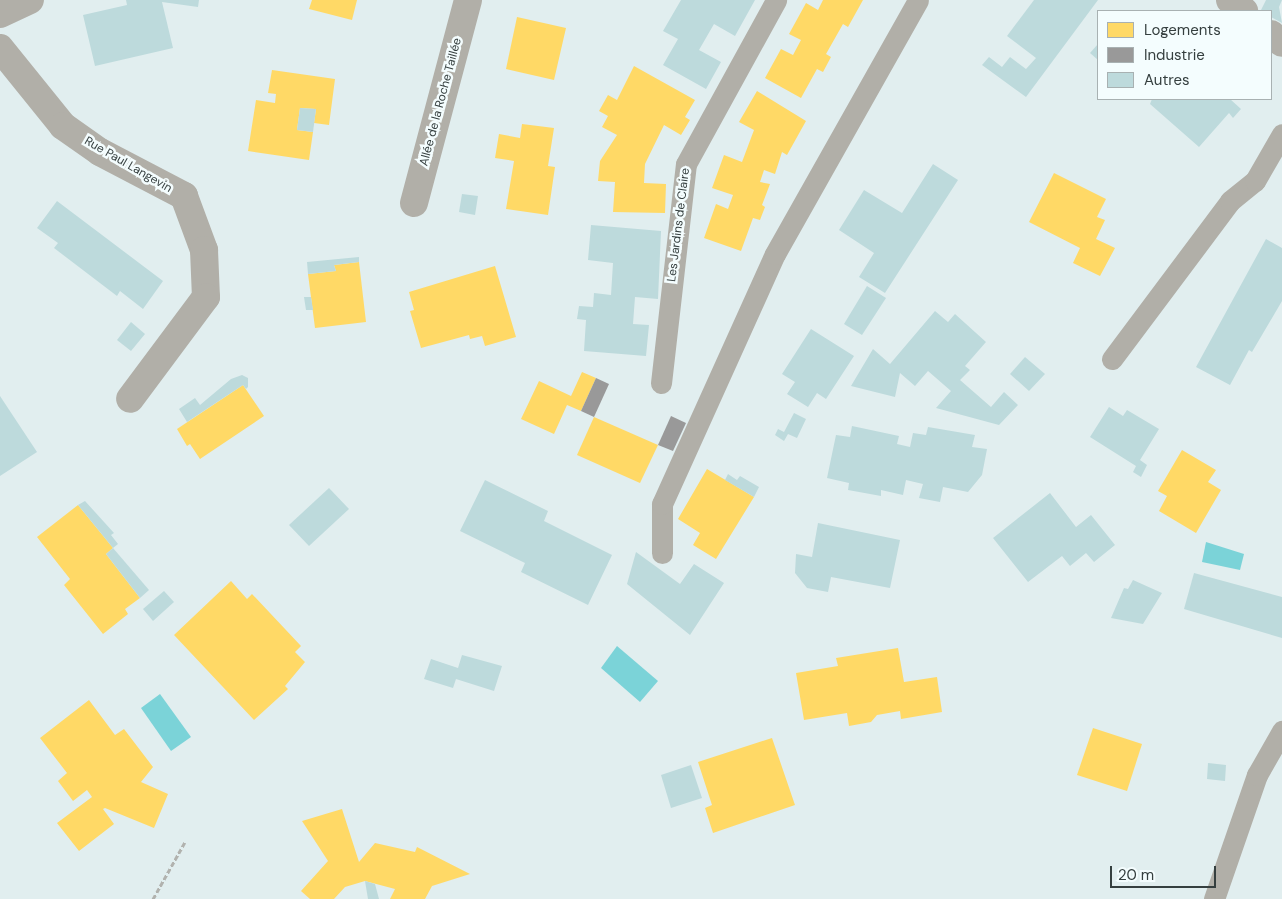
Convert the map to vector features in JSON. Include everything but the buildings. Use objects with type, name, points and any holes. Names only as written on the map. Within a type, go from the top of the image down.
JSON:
[{"type":"street","points":[[0,14],[30,0]]},
{"type":"street","name":"Allée de la Roche Taillée","points":[[414,203],[468,0]]},
{"type":"street","points":[[1230,0],[1243,10]]},
{"type":"street","points":[[1272,35],[1282,43]]},
{"type":"street","name":"Rue Paul Langevin","points":[[0,48],[63,126],[100,152],[184,196],[204,250],[206,297],[130,399]]},
{"type":"lane","name":"Les Jardins de Claire","points":[[661,383],[686,164],[776,0]]},
{"type":"lane","points":[[662,553],[662,504],[775,254],[918,0]]},
{"type":"lane","points":[[1112,359],[1230,202],[1254,181],[1282,134]]},
{"type":"lane","points":[[1214,899],[1257,775],[1282,731]]},
{"type":"path","points":[[153,899],[185,842]]},
{"type":"water","points":[[1206,542],[1244,554],[1240,570],[1202,562]]},
{"type":"water","points":[[617,646],[658,681],[640,702],[601,668]]},
{"type":"water","points":[[160,694],[191,737],[171,751],[141,708]]}]
